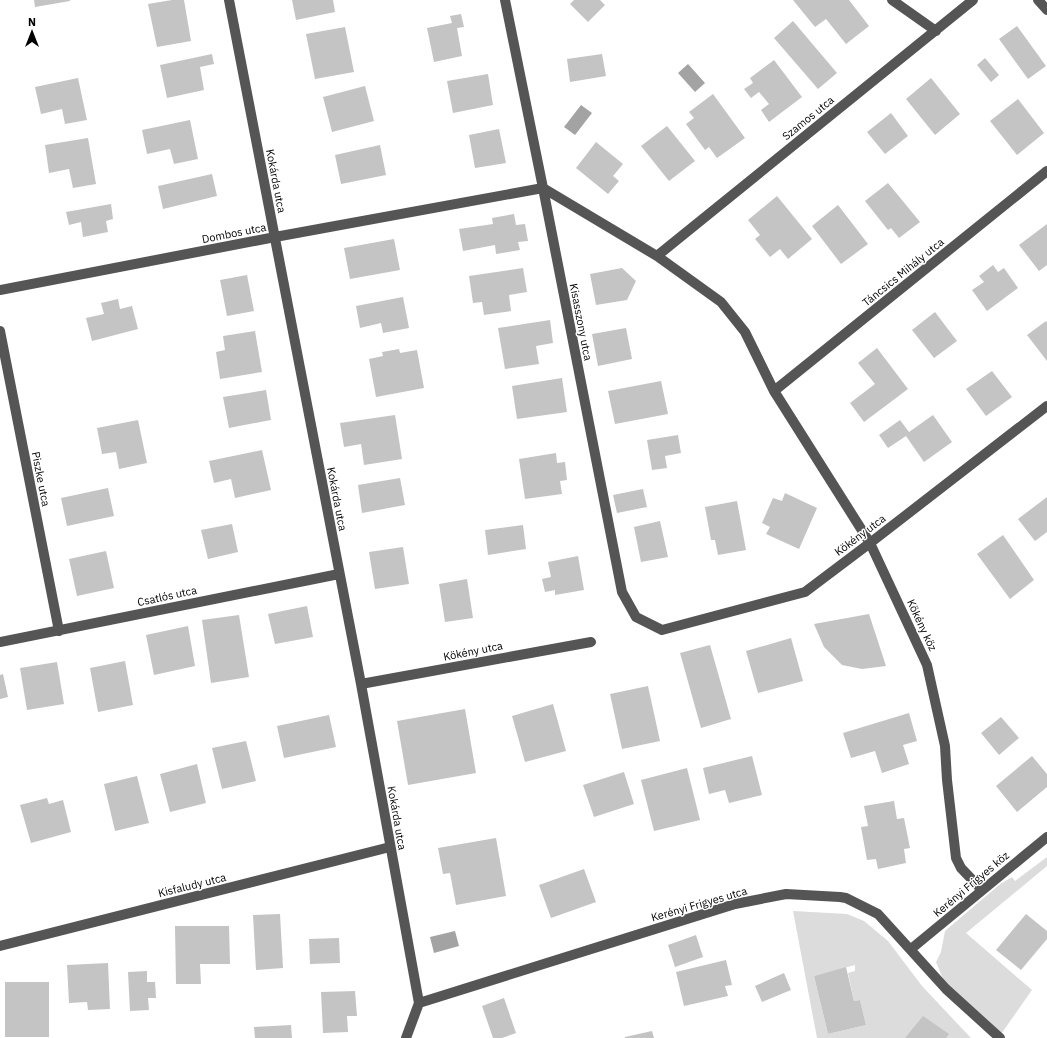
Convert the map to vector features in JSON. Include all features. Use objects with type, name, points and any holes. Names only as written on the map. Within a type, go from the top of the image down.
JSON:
[{"type":"street","name":"Kokárda utca","points":[[228,0],[361,684],[419,1003]]},
{"type":"street","name":"Kisasszony utca","points":[[505,0],[622,592],[636,617],[662,630]]},
{"type":"street","points":[[892,0],[936,30]]},
{"type":"street","name":"Szamos utca","points":[[657,256],[974,0]]},
{"type":"street","points":[[1038,0],[1047,10]]},
{"type":"street","name":"Táncsics Mihály utca","points":[[774,391],[1047,171]]},
{"type":"street","name":"Dombos utca","points":[[0,290],[275,237],[543,188]]},
{"type":"street","name":"Kökény köz","points":[[543,188],[657,256],[721,302],[745,332],[774,391],[870,543],[927,665],[945,746],[947,780],[956,858],[961,868],[982,890]]},
{"type":"street","name":"Piszke utca","points":[[0,331],[59,631]]},
{"type":"street","name":"Kökény utca","points":[[662,630],[805,592],[1047,406]]},
{"type":"street","name":"Csatlós utca","points":[[0,642],[339,574]]},
{"type":"street","name":"Kökény utca","points":[[361,684],[591,642]]},
{"type":"street","name":"Kerényi Frigyes köz","points":[[911,949],[1047,837]]},
{"type":"street","name":"Kisfaludy utca","points":[[0,946],[390,847]]},
{"type":"street","name":"Kerényi Frigyes utca","points":[[419,1003],[735,904],[786,894],[846,898],[878,914],[946,989],[1000,1038]]},
{"type":"street","points":[[406,1038],[419,1003]]},
{"type":"shaded area","points":[[688,64],[705,83],[695,92],[678,73]]},
{"type":"shaded area","points":[[581,105],[592,113],[575,135],[564,127]]},
{"type":"shaded area","points":[[1047,857],[1047,866],[966,933],[1032,990],[999,1037],[948,991],[936,962],[941,952],[945,931],[999,885],[1012,877],[1015,881]]},
{"type":"shaded area","points":[[793,911],[847,914],[864,921],[888,941],[922,986],[971,1038],[817,1038]],"holes":[[[855,965],[855,971],[848,973],[854,1001],[860,1000],[866,1025],[828,1034],[814,976]]]},
{"type":"shaded area","points":[[455,931],[459,946],[434,953],[430,937]]},
{"type":"building","points":[[34,0],[70,0],[70,1],[35,7]]},
{"type":"building","points":[[172,0],[184,0],[191,41],[157,47],[148,4]]},
{"type":"building","points":[[292,0],[333,0],[335,12],[296,20]]},
{"type":"building","points":[[574,0],[600,0],[605,5],[588,22],[570,4]]},
{"type":"building","points":[[793,0],[849,0],[869,26],[846,44],[826,19],[815,27]]},
{"type":"building","points":[[461,14],[464,27],[457,28],[462,56],[434,62],[427,28],[452,23],[450,16]]},
{"type":"building","points":[[793,21],[837,73],[818,89],[774,38]]},
{"type":"building","points":[[1017,26],[1046,66],[1028,79],[999,39]]},
{"type":"building","points":[[345,27],[354,72],[315,79],[306,34]]},
{"type":"building","points":[[212,54],[214,64],[200,67],[204,90],[167,98],[160,65]]},
{"type":"building","points":[[602,54],[606,76],[570,82],[567,59]]},
{"type":"building","points":[[985,58],[999,75],[991,82],[977,65]]},
{"type":"building","points":[[774,60],[802,97],[769,122],[761,110],[769,104],[759,92],[751,98],[744,89],[753,83],[750,78]]},
{"type":"building","points":[[488,74],[493,105],[453,113],[447,81]]},
{"type":"building","points":[[78,78],[87,120],[65,124],[62,109],[41,114],[35,87]]},
{"type":"building","points":[[931,78],[960,114],[935,135],[906,99]]},
{"type":"building","points":[[365,86],[374,121],[332,132],[323,97]]},
{"type":"building","points":[[713,94],[745,138],[717,158],[709,147],[705,150],[686,124],[694,118],[689,112]]},
{"type":"building","points":[[1018,99],[1044,133],[1017,155],[990,121]]},
{"type":"building","points":[[891,113],[908,136],[885,154],[867,132]]},
{"type":"building","points":[[190,120],[198,159],[174,164],[170,149],[147,154],[142,130]]},
{"type":"building","points":[[667,126],[695,161],[669,181],[641,146]]},
{"type":"building","points":[[499,129],[506,163],[475,168],[469,135]]},
{"type":"building","points":[[88,138],[96,184],[73,188],[69,169],[49,173],[45,145]]},
{"type":"building","points":[[596,142],[623,164],[613,176],[619,181],[608,194],[576,168]]},
{"type":"building","points":[[380,145],[386,175],[341,184],[335,155]]},
{"type":"building","points":[[212,174],[217,196],[163,209],[158,186]]},
{"type":"building","points":[[888,183],[920,222],[899,238],[891,228],[888,230],[865,201]]},
{"type":"building","points":[[777,196],[812,239],[788,259],[780,249],[770,257],[755,239],[760,235],[748,220]]},
{"type":"building","points":[[111,204],[113,219],[106,221],[108,232],[83,237],[81,222],[69,225],[66,212]]},
{"type":"building","points":[[838,205],[868,244],[841,264],[812,226]]},
{"type":"building","points":[[514,214],[516,225],[525,224],[528,241],[518,242],[520,250],[496,254],[495,245],[463,251],[459,229],[493,224],[492,218]]},
{"type":"building","points":[[1047,224],[1047,265],[1039,271],[1019,245]]},
{"type":"building","points":[[394,239],[400,270],[350,279],[344,248]]},
{"type":"building","points":[[993,265],[998,272],[1004,268],[1018,288],[987,311],[972,290],[984,282],[979,276]]},
{"type":"building","points":[[523,268],[527,292],[509,295],[511,311],[484,315],[482,302],[473,303],[469,276]]},
{"type":"building","points":[[622,268],[636,281],[627,300],[596,305],[590,274]]},
{"type":"building","points":[[247,275],[254,311],[227,316],[220,280]]},
{"type":"building","points":[[403,297],[409,328],[383,333],[381,323],[360,328],[356,306]]},
{"type":"building","points":[[118,299],[120,309],[132,306],[138,329],[92,341],[86,318],[104,314],[101,303]]},
{"type":"building","points":[[935,312],[957,341],[934,358],[912,330]]},
{"type":"building","points":[[550,320],[553,343],[536,346],[539,364],[505,369],[498,328]]},
{"type":"building","points":[[1046,321],[1047,323],[1047,361],[1027,335]]},
{"type":"building","points":[[626,328],[632,359],[598,366],[592,334]]},
{"type":"building","points":[[255,331],[262,372],[220,379],[216,352],[225,350],[223,336]]},
{"type":"building","points":[[877,348],[908,389],[864,422],[850,403],[875,384],[858,363]]},
{"type":"building","points":[[399,349],[400,353],[417,350],[424,388],[376,397],[369,359],[383,356],[382,352]]},
{"type":"building","points":[[992,371],[1012,397],[986,416],[966,389]]},
{"type":"building","points":[[562,378],[567,412],[517,419],[512,386]]},
{"type":"building","points":[[661,381],[668,414],[615,424],[608,391]]},
{"type":"building","points":[[266,390],[271,420],[229,428],[223,397]]},
{"type":"building","points":[[395,415],[402,459],[364,465],[361,444],[344,447],[340,423]]},
{"type":"building","points":[[933,415],[952,442],[924,462],[906,436],[888,448],[879,435],[900,420],[909,432]]},
{"type":"building","points":[[138,420],[147,463],[119,469],[116,452],[102,454],[97,428]]},
{"type":"building","points":[[678,435],[681,453],[665,456],[667,468],[652,470],[647,440]]},
{"type":"building","points":[[262,450],[271,490],[235,498],[231,479],[214,483],[209,461]]},
{"type":"building","points":[[556,453],[557,463],[565,462],[567,480],[560,481],[562,494],[525,499],[519,459]]},
{"type":"building","points":[[400,478],[405,505],[362,513],[358,485]]},
{"type":"building","points":[[108,488],[114,516],[67,526],[61,498]]},
{"type":"building","points":[[643,489],[647,507],[617,513],[613,495]]},
{"type":"building","points":[[785,493],[817,508],[799,549],[766,534],[770,527],[762,523],[773,498],[782,501]]},
{"type":"building","points":[[1047,497],[1047,532],[1035,541],[1018,519]]},
{"type":"building","points":[[737,501],[746,550],[718,555],[715,540],[711,540],[705,507]]},
{"type":"building","points":[[660,521],[668,557],[641,562],[634,527]]},
{"type":"building","points":[[232,524],[238,552],[208,559],[201,530]]},
{"type":"building","points":[[523,525],[526,549],[488,555],[485,530]]},
{"type":"building","points":[[1003,535],[1034,580],[1010,599],[977,554]]},
{"type":"building","points":[[403,547],[409,584],[375,589],[369,552]]},
{"type":"building","points":[[106,551],[114,588],[77,596],[69,559]]},
{"type":"building","points":[[578,556],[584,590],[555,595],[555,590],[545,592],[542,579],[551,577],[548,562]]},
{"type":"building","points":[[467,579],[473,618],[445,622],[439,584]]},
{"type":"building","points":[[307,606],[313,637],[275,644],[268,614]]},
{"type":"building","points":[[869,614],[886,666],[862,669],[842,665],[824,647],[814,624]]},
{"type":"building","points":[[239,615],[249,677],[211,683],[202,620]]},
{"type":"building","points":[[188,626],[195,666],[154,675],[146,635]]},
{"type":"building","points":[[791,638],[803,681],[758,693],[746,651]]},
{"type":"building","points":[[710,645],[731,719],[701,728],[680,653]]},
{"type":"building","points":[[125,661],[133,705],[98,712],[90,668]]},
{"type":"building","points":[[57,662],[64,704],[27,710],[20,668]]},
{"type":"building","points":[[3,674],[8,697],[0,699],[0,675]]},
{"type":"building","points":[[648,686],[660,741],[622,749],[610,694]]},
{"type":"building","points":[[553,704],[566,751],[525,762],[512,716]]},
{"type":"building","points":[[465,709],[476,773],[408,785],[397,721]]},
{"type":"building","points":[[909,713],[917,741],[903,745],[909,764],[882,773],[875,751],[851,758],[843,733]]},
{"type":"building","points":[[329,715],[336,747],[284,758],[277,726]]},
{"type":"building","points":[[1001,717],[1019,738],[999,755],[981,733]]},
{"type":"building","points":[[246,741],[256,781],[222,789],[212,748]]},
{"type":"building","points":[[752,756],[762,795],[729,803],[725,790],[709,794],[703,768]]},
{"type":"building","points":[[1032,756],[1047,774],[1047,787],[1017,812],[996,786]]},
{"type":"building","points":[[197,764],[206,803],[170,812],[160,774]]},
{"type":"building","points":[[687,768],[700,820],[654,831],[641,780]]},
{"type":"building","points":[[624,772],[634,804],[594,817],[583,785]]},
{"type":"building","points":[[137,776],[149,823],[115,831],[104,784]]},
{"type":"building","points":[[47,798],[49,804],[63,800],[71,832],[31,843],[20,805]]},
{"type":"building","points":[[894,801],[897,819],[904,818],[910,848],[904,849],[906,863],[878,869],[876,859],[867,860],[861,827],[868,826],[864,806]]},
{"type":"building","points":[[496,838],[506,896],[456,905],[450,873],[443,874],[438,848]]},
{"type":"building","points":[[584,869],[596,902],[551,918],[539,885]]},
{"type":"building","points":[[280,914],[283,968],[256,970],[253,915]]},
{"type":"building","points":[[1026,914],[1047,931],[1047,939],[1021,970],[996,950]]},
{"type":"building","points":[[175,926],[229,926],[230,964],[200,964],[201,984],[176,984]]},
{"type":"building","points":[[696,935],[703,957],[675,967],[668,945]]},
{"type":"building","points":[[339,938],[340,963],[310,964],[309,939]]},
{"type":"building","points":[[726,960],[732,985],[725,986],[728,996],[684,1006],[676,972]]},
{"type":"building","points":[[108,963],[110,1009],[88,1010],[87,1002],[69,1003],[67,965]]},
{"type":"building","points":[[846,967],[854,1001],[860,1000],[866,1025],[828,1034],[814,976]]},
{"type":"building","points":[[147,971],[147,982],[155,982],[156,998],[148,998],[149,1010],[130,1011],[128,972]]},
{"type":"building","points":[[784,973],[791,990],[762,1002],[755,986]]},
{"type":"building","points":[[5,982],[49,982],[49,1037],[5,1037]]},
{"type":"building","points":[[355,991],[357,1016],[347,1016],[348,1032],[323,1033],[321,992]]},
{"type":"building","points":[[504,998],[516,1033],[502,1038],[493,1038],[482,1006]]},
{"type":"building","points":[[923,1016],[949,1034],[946,1038],[905,1038]]},
{"type":"building","points":[[291,1025],[292,1038],[255,1038],[254,1027]]},
{"type":"building","points":[[652,1031],[654,1038],[625,1038],[625,1037]]}]
